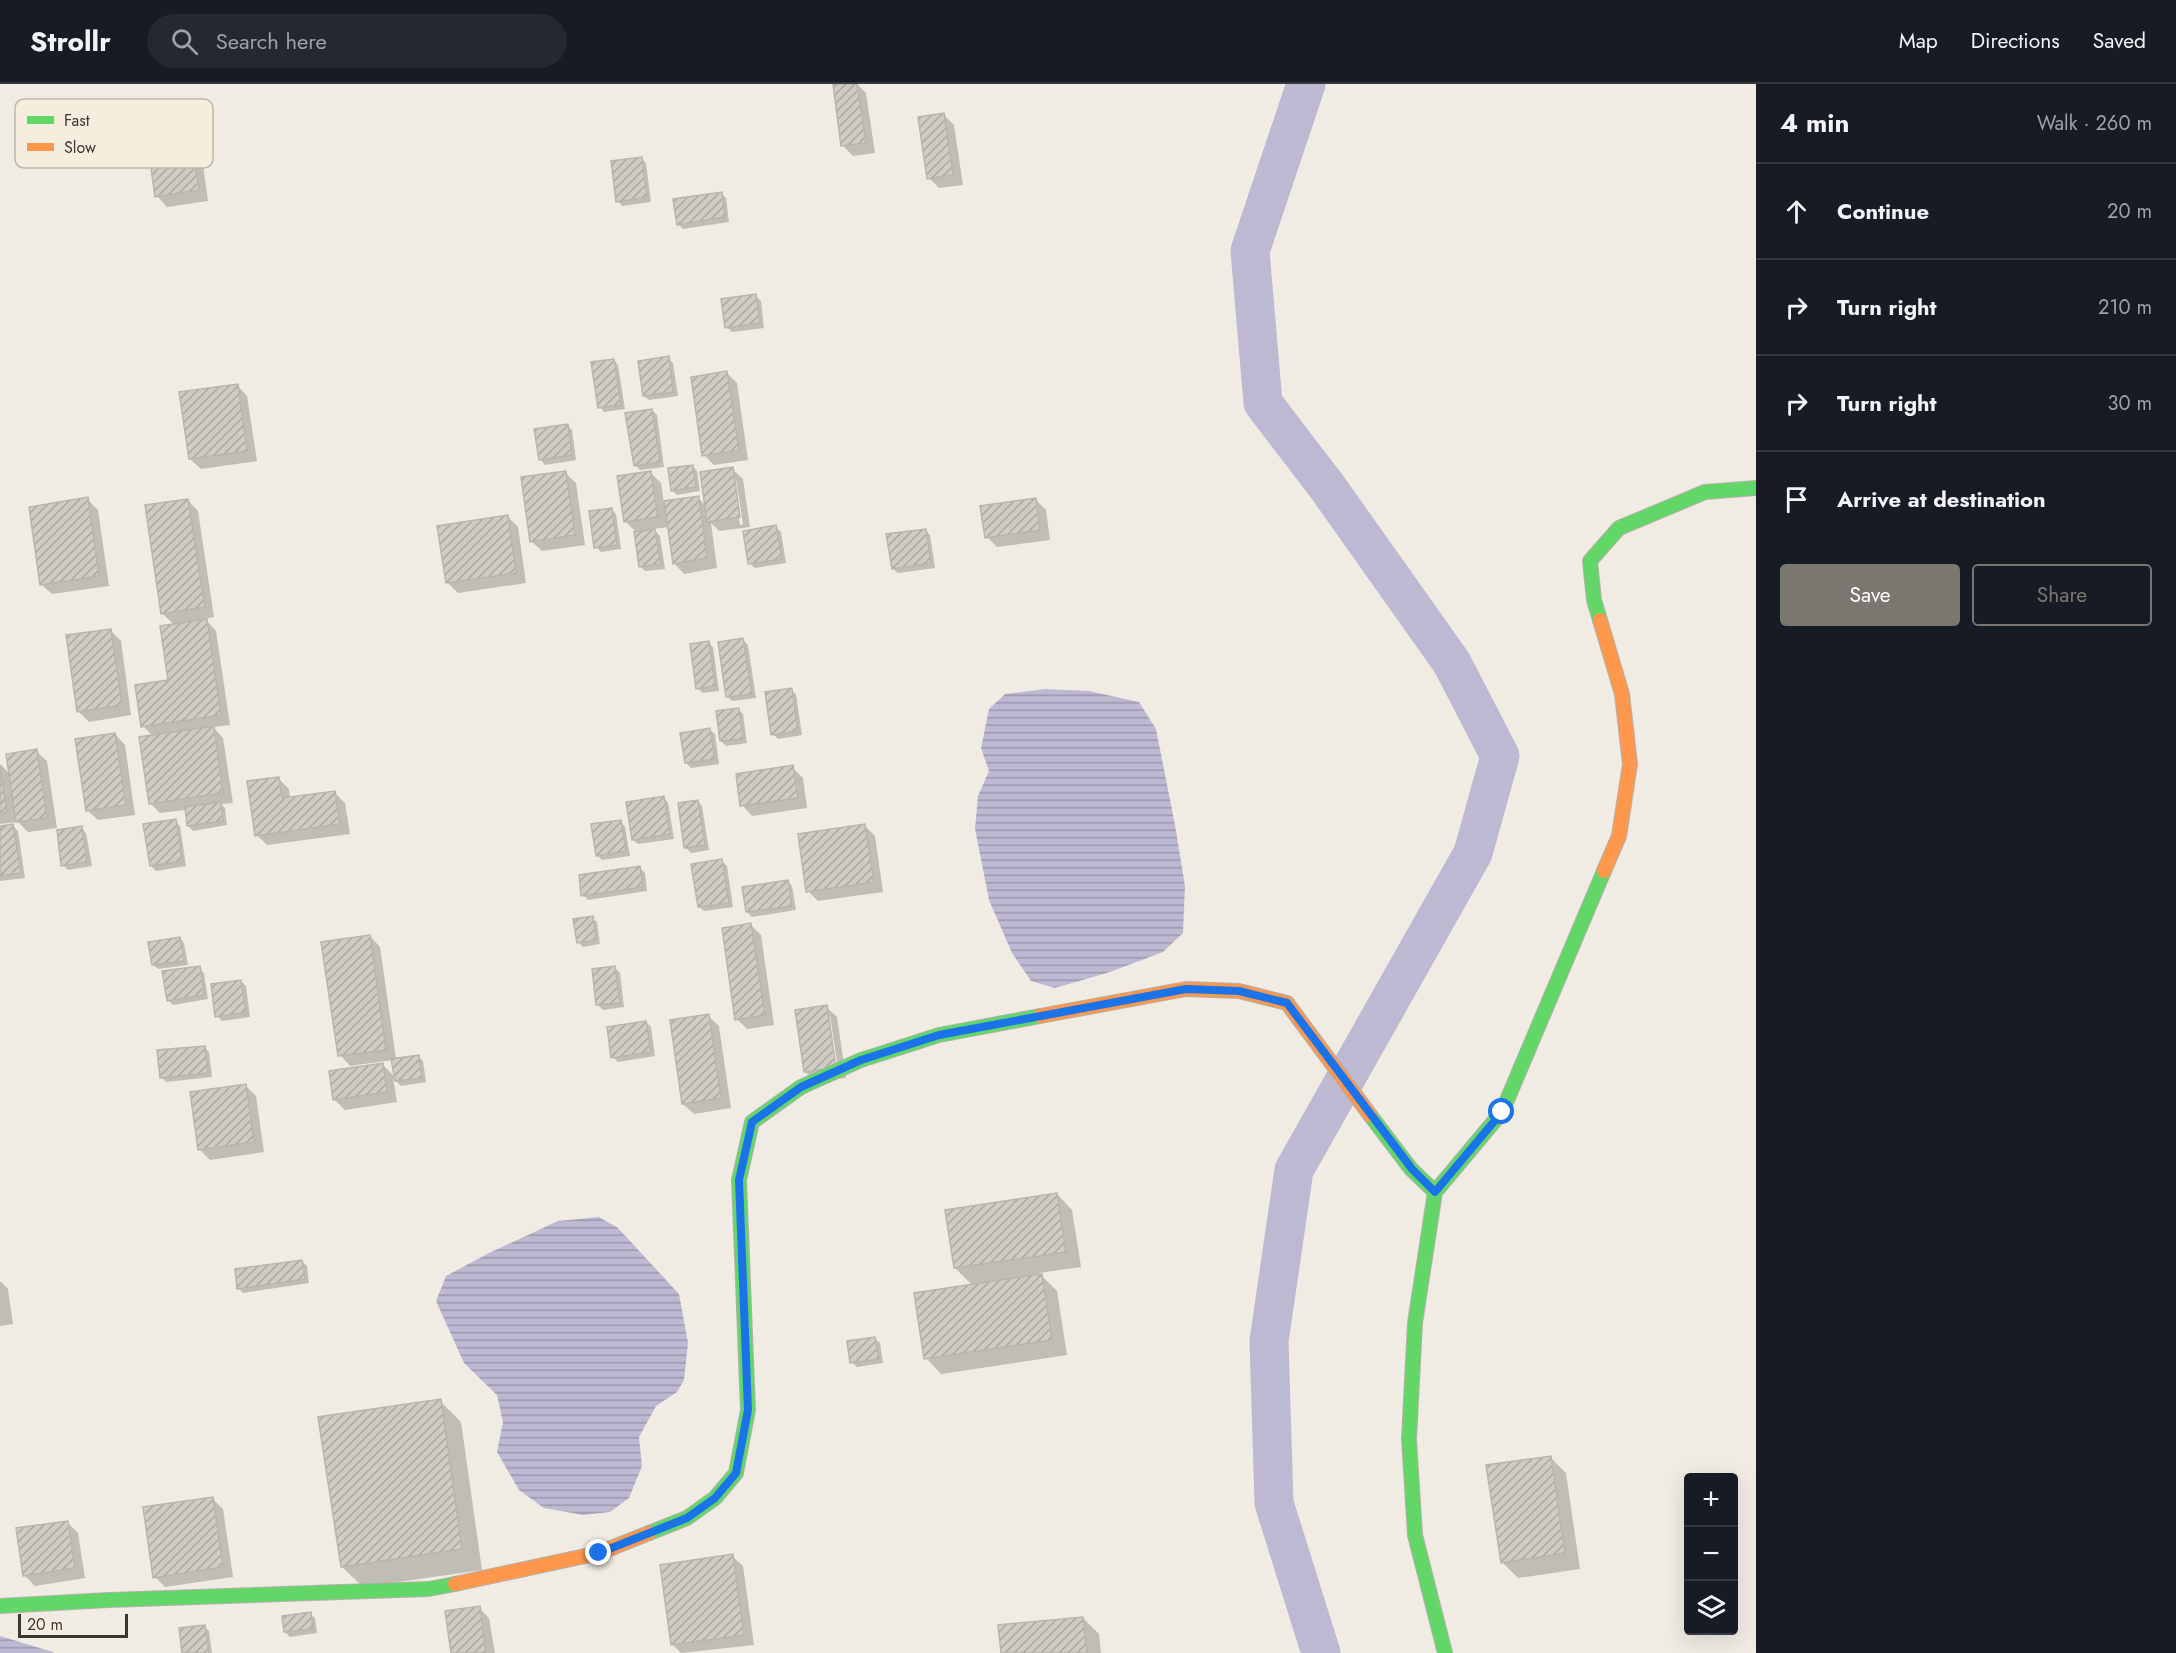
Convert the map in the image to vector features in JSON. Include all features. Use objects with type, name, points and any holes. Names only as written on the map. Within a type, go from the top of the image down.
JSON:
[{"type":"street","points":[[1445,1653],[1415,1535],[1409,1439],[1415,1323],[1435,1192],[1502,1112],[1619,836],[1630,764],[1629,752],[1622,694],[1594,600],[1590,561],[1619,528],[1705,492],[1756,488]]},
{"type":"street","points":[[0,1606],[429,1589],[599,1553],[687,1518],[715,1498],[736,1473],[748,1410],[739,1180],[752,1122],[801,1087],[861,1060],[939,1035],[1186,989],[1239,991],[1287,1003],[1412,1169],[1435,1192]]},
{"type":"shaded area","points":[[1045,689],[1089,691],[1139,702],[1156,729],[1185,886],[1183,933],[1163,952],[1110,972],[1055,988],[1031,981],[1012,953],[989,900],[975,829],[978,796],[989,771],[981,748],[989,709],[1005,694]]},
{"type":"shaded area","points":[[599,1217],[618,1228],[679,1294],[688,1343],[684,1380],[677,1392],[656,1406],[639,1437],[642,1466],[629,1498],[610,1512],[583,1515],[544,1508],[519,1490],[497,1452],[503,1422],[497,1395],[464,1363],[436,1301],[446,1276],[489,1253],[558,1221]]},
{"type":"shaded area","points":[[0,1636],[53,1652],[54,1653],[0,1653]]},
{"type":"building","points":[[833,84],[857,84],[866,143],[841,146]]},
{"type":"building","points":[[944,113],[953,175],[927,179],[918,117]]},
{"type":"building","points":[[642,157],[647,197],[616,202],[611,161]]},
{"type":"building","points":[[151,168],[196,168],[199,190],[155,197]]},
{"type":"building","points":[[722,192],[725,217],[677,225],[673,199]]},
{"type":"building","points":[[756,294],[760,323],[725,328],[721,299]]},
{"type":"building","points":[[669,356],[673,392],[643,396],[638,361]]},
{"type":"building","points":[[614,359],[621,405],[598,408],[591,362]]},
{"type":"building","points":[[727,371],[739,450],[702,456],[691,377]]},
{"type":"building","points":[[238,384],[247,451],[189,459],[179,392]]},
{"type":"building","points":[[652,409],[660,462],[634,466],[625,413]]},
{"type":"building","points":[[568,424],[572,455],[539,460],[534,429]]},
{"type":"building","points":[[693,465],[696,487],[671,491],[668,468]]},
{"type":"building","points":[[733,467],[740,517],[707,522],[700,472]]},
{"type":"building","points":[[566,471],[575,535],[530,542],[521,477]]},
{"type":"building","points":[[651,471],[658,517],[624,522],[617,476]]},
{"type":"building","points":[[699,496],[707,558],[673,564],[664,501]]},
{"type":"building","points":[[88,497],[99,576],[40,585],[29,507]]},
{"type":"building","points":[[1036,498],[1040,530],[985,538],[980,506]]},
{"type":"building","points":[[188,499],[205,607],[161,614],[145,505]]},
{"type":"building","points":[[612,508],[617,545],[594,548],[589,511]]},
{"type":"building","points":[[508,515],[516,573],[446,583],[437,526]]},
{"type":"building","points":[[776,525],[782,559],[748,564],[743,531]]},
{"type":"building","points":[[655,529],[661,564],[639,567],[634,532]]},
{"type":"building","points":[[926,529],[931,563],[892,569],[886,534]]},
{"type":"building","points":[[207,619],[221,715],[141,727],[135,685],[168,680],[160,626]]},
{"type":"building","points":[[111,629],[122,705],[77,712],[66,635]]},
{"type":"building","points":[[743,638],[752,694],[726,697],[718,642]]},
{"type":"building","points":[[709,641],[715,686],[696,689],[690,644]]},
{"type":"building","points":[[792,688],[798,731],[771,735],[765,692]]},
{"type":"building","points":[[739,708],[743,739],[720,741],[716,711]]},
{"type":"building","points":[[214,726],[223,793],[149,804],[139,737]]},
{"type":"building","points":[[710,728],[715,759],[685,763],[680,733]]},
{"type":"building","points":[[115,733],[126,805],[86,811],[75,739]]},
{"type":"building","points":[[37,749],[47,818],[16,822],[6,754]]},
{"type":"building","points":[[0,765],[7,812],[0,813]]},
{"type":"building","points":[[793,765],[798,798],[740,806],[736,774]]},
{"type":"building","points":[[279,777],[282,798],[335,791],[340,824],[255,836],[247,781]]},
{"type":"building","points":[[664,796],[670,834],[632,840],[626,802]]},
{"type":"building","points":[[698,800],[705,845],[684,848],[678,803]]},
{"type":"building","points":[[221,802],[223,821],[187,826],[185,807]]},
{"type":"building","points":[[176,819],[182,861],[150,866],[143,824]]},
{"type":"building","points":[[621,820],[626,851],[596,856],[591,824]]},
{"type":"building","points":[[13,824],[21,873],[0,876],[0,826]]},
{"type":"building","points":[[865,824],[874,882],[806,892],[798,834]]},
{"type":"building","points":[[82,826],[87,862],[61,866],[57,830]]},
{"type":"building","points":[[722,859],[729,903],[698,907],[691,864]]},
{"type":"building","points":[[640,866],[643,887],[581,896],[579,875]]},
{"type":"building","points":[[788,880],[792,906],[746,912],[742,887]]},
{"type":"building","points":[[593,916],[596,940],[577,943],[573,919]]},
{"type":"building","points":[[751,923],[765,1015],[735,1020],[722,928]]},
{"type":"building","points":[[370,935],[386,1050],[338,1056],[321,942]]},
{"type":"building","points":[[180,937],[184,961],[152,965],[148,942]]},
{"type":"building","points":[[200,966],[204,995],[167,1001],[162,971]]},
{"type":"building","points":[[615,966],[620,1003],[596,1005],[592,969]]},
{"type":"building","points":[[241,980],[246,1012],[215,1017],[211,984]]},
{"type":"building","points":[[827,1005],[836,1068],[804,1072],[795,1010]]},
{"type":"building","points":[[709,1014],[721,1098],[682,1104],[670,1020]]},
{"type":"building","points":[[646,1021],[651,1052],[611,1058],[607,1027]]},
{"type":"building","points":[[205,1046],[208,1073],[160,1078],[157,1050]]},
{"type":"building","points":[[419,1055],[422,1078],[395,1081],[391,1059]]},
{"type":"building","points":[[383,1063],[387,1092],[333,1100],[329,1071]]},
{"type":"building","points":[[246,1084],[254,1142],[198,1150],[190,1092]]},
{"type":"building","points":[[1057,1193],[1066,1252],[954,1268],[945,1210]]},
{"type":"building","points":[[302,1260],[305,1279],[237,1289],[235,1269]]},
{"type":"building","points":[[1042,1274],[1052,1340],[924,1359],[914,1293]]},
{"type":"building","points":[[875,1337],[879,1359],[850,1363],[847,1341]]},
{"type":"building","points":[[441,1399],[462,1549],[341,1567],[318,1417]]},
{"type":"building","points":[[1551,1456],[1565,1553],[1501,1563],[1486,1465]]},
{"type":"building","points":[[213,1497],[223,1567],[153,1578],[143,1507]]},
{"type":"building","points":[[68,1521],[75,1568],[23,1576],[16,1528]]},
{"type":"building","points":[[733,1554],[744,1635],[671,1645],[660,1565]]},
{"type":"building","points":[[480,1606],[486,1653],[451,1653],[445,1611]]},
{"type":"building","points":[[311,1612],[313,1629],[284,1632],[282,1616]]},
{"type":"building","points":[[1083,1617],[1087,1653],[1001,1653],[998,1625]]},
{"type":"building","points":[[205,1625],[209,1653],[182,1653],[179,1628]]},
{"type":"waterway","points":[[1306,84],[1250,251],[1263,403],[1328,488],[1452,663],[1500,756],[1473,853],[1294,1170],[1269,1341],[1274,1503],[1321,1653]]},
{"type":"traffic: fast","points":[[1600,620],[1594,600],[1590,561],[1619,528],[1705,492],[1756,488]]},
{"type":"traffic: fast","points":[[1445,1653],[1415,1535],[1409,1439],[1415,1323],[1435,1192],[1502,1112],[1604,871]]},
{"type":"traffic: fast","points":[[649,1533],[687,1518],[715,1498],[736,1473],[748,1410],[739,1180],[752,1122],[801,1087],[861,1060],[939,1035],[1040,1016]]},
{"type":"traffic: fast","points":[[1370,1115],[1411,1169],[1435,1192]]},
{"type":"traffic: fast","points":[[0,1606],[429,1589],[455,1584]]},
{"type":"traffic: slow","points":[[1600,620],[1622,694],[1630,764],[1619,836],[1604,871]]},
{"type":"traffic: slow","points":[[1040,1016],[1186,989],[1239,991],[1287,1003],[1370,1115]]},
{"type":"traffic: slow","points":[[455,1584],[599,1553],[649,1533]]},
{"type":"route","points":[[599,1553],[687,1518],[715,1498],[736,1473],[748,1410],[739,1180],[752,1122],[801,1087],[861,1060],[939,1035],[1186,989],[1239,991],[1287,1003],[1412,1169],[1435,1192],[1502,1112]]}]
